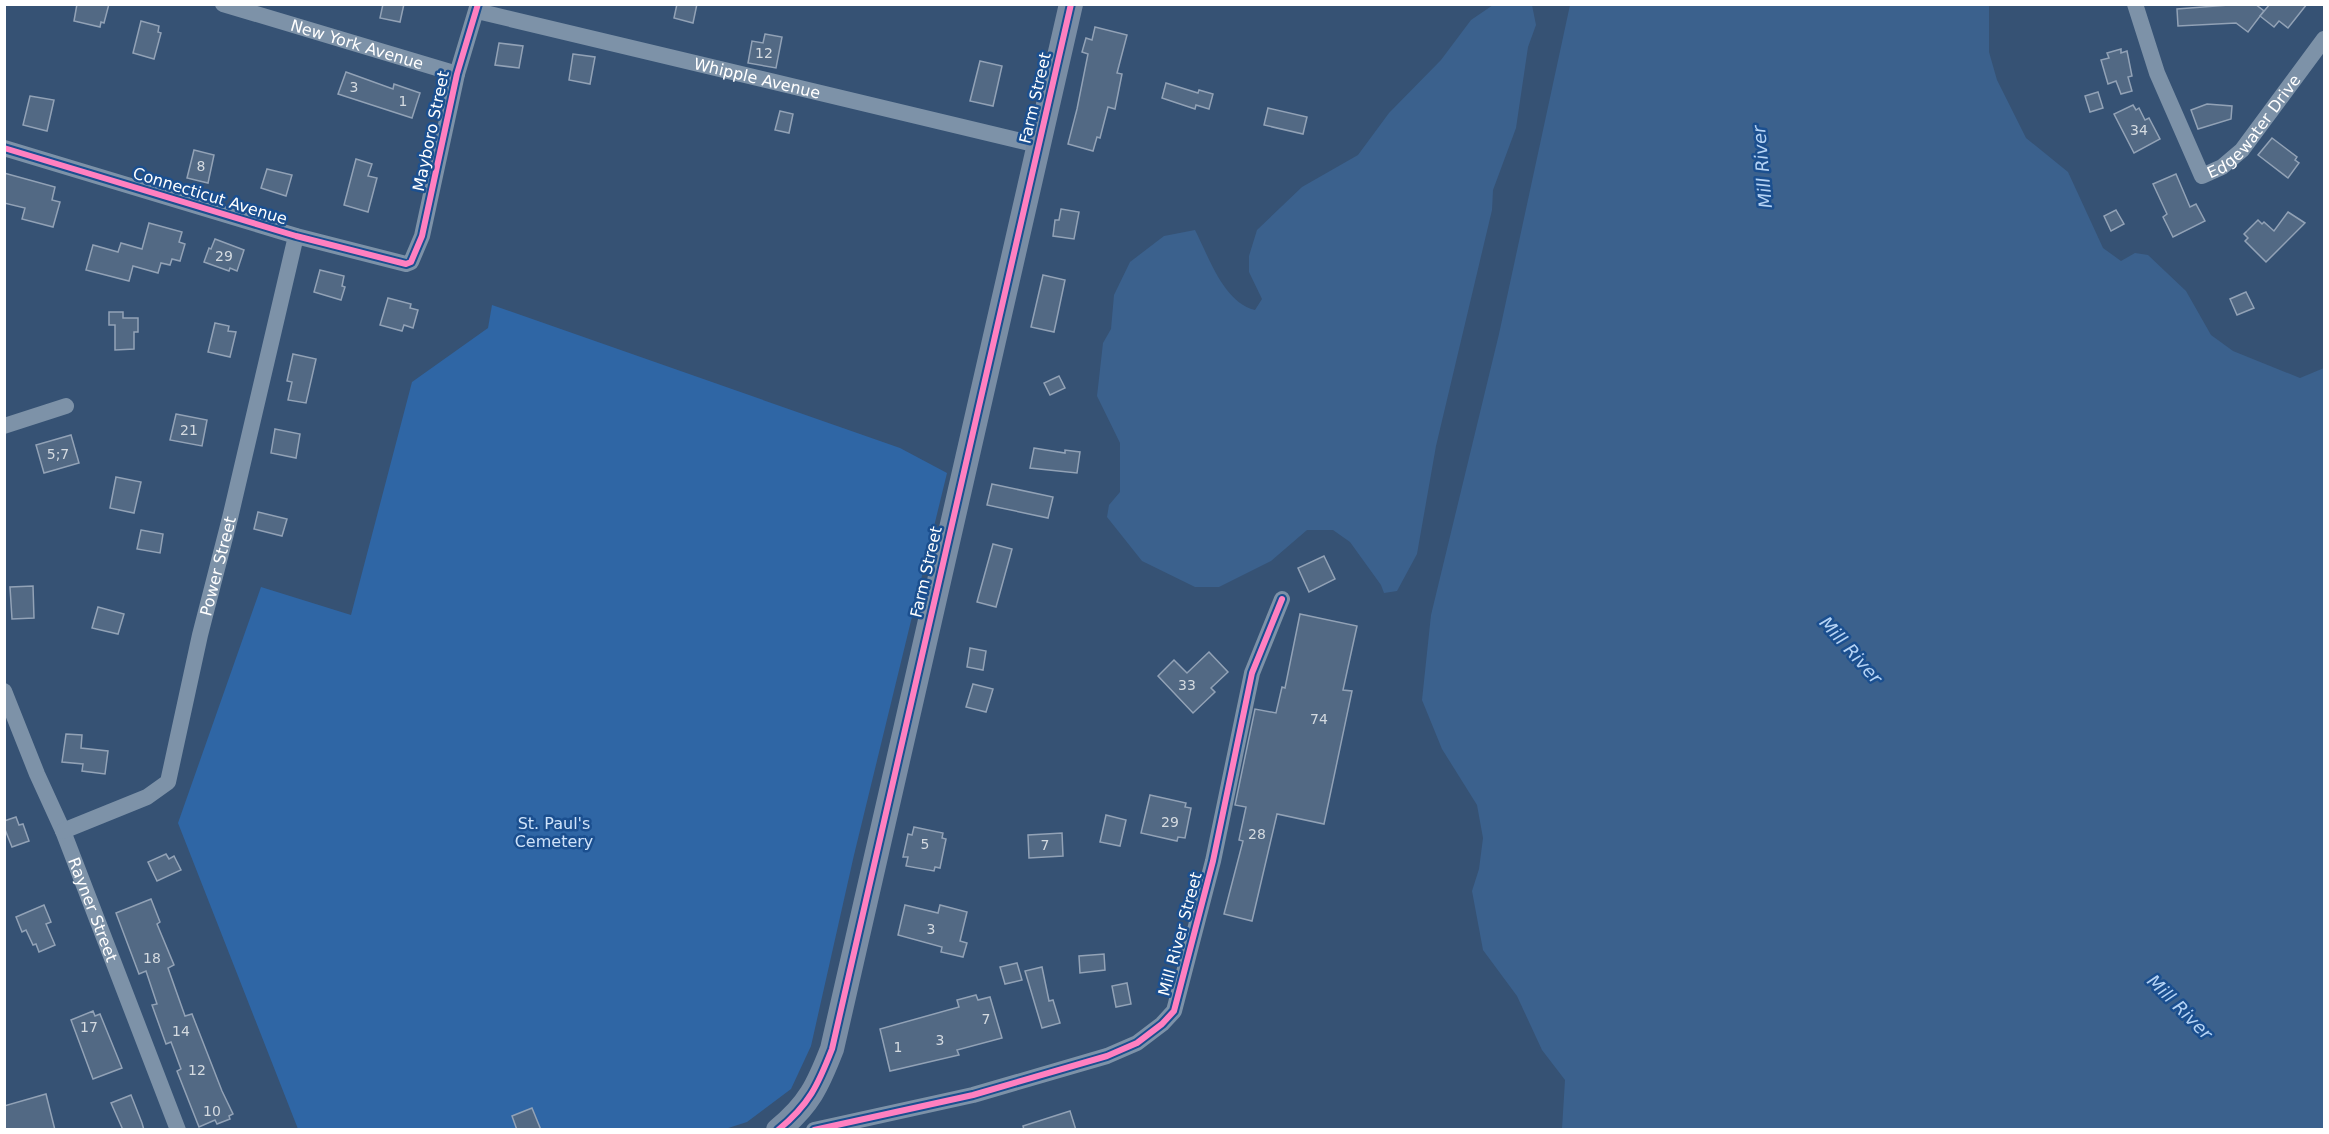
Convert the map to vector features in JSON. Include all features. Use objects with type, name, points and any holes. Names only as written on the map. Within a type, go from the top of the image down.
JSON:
[{"type":"street","name":"New York Avenue","points":[[223,4],[457,74]]},
{"type":"street","name":"Farm Street","points":[[778,1130],[798,1113],[809,1099],[832,1049],[1071,4]]},
{"type":"street","name":"Edgewater Drive","points":[[2135,4],[2157,73],[2202,176],[2222,167],[2242,150],[2325,39]]},
{"type":"street","name":"Mayboro Street","points":[[410,263],[417,252],[422,236],[457,74],[478,8]]},
{"type":"street","name":"Whipple Avenue","points":[[478,8],[1038,145]]},
{"type":"street","name":"Connecticut Avenue","points":[[4,148],[296,236],[406,264],[410,263]]},
{"type":"street","name":"Power Street","points":[[63,831],[147,797],[168,782],[172,772],[200,634],[230,518],[296,236]]},
{"type":"street","points":[[4,426],[66,406]]},
{"type":"street","name":"Mill River Street","points":[[814,1130],[974,1095],[1107,1056],[1137,1043],[1162,1024],[1174,1011],[1213,862],[1252,673],[1282,599]]},
{"type":"street","name":"Rayner Street","points":[[4,691],[37,774],[63,831],[178,1130]]},
{"type":"green space","name":"St. Paul's Cemetery","points":[[492,305],[900,448],[947,473],[854,855],[811,1046],[791,1089],[747,1122],[722,1130],[298,1129],[178,823],[261,587],[351,615],[412,382],[488,328]]},
{"type":"water","points":[[1493,5],[1532,5],[1536,25],[1528,47],[1516,128],[1493,190],[1492,210],[1436,446],[1417,554],[1397,591],[1384,593],[1381,585],[1350,542],[1333,530],[1307,530],[1271,561],[1219,587],[1195,587],[1142,561],[1107,517],[1109,505],[1120,492],[1120,443],[1097,396],[1103,343],[1111,329],[1114,295],[1130,262],[1164,236],[1195,230],[1218,277],[1226,288],[1234,298],[1255,310],[1262,299],[1249,272],[1249,256],[1257,230],[1302,187],[1358,155],[1389,113],[1441,60],[1471,20]]},
{"type":"water","name":"Mill River","points":[[1570,5],[1989,5],[1989,52],[1997,80],[2026,138],[2068,172],[2103,248],[2121,261],[2135,253],[2148,255],[2186,291],[2211,335],[2233,351],[2300,378],[2324,368],[2324,1129],[1562,1129],[1565,1080],[1542,1050],[1517,996],[1483,950],[1472,891],[1479,869],[1483,838],[1477,805],[1442,749],[1422,700],[1431,615],[1499,334]]},
{"type":"building","points":[[77,4],[109,4],[104,23],[101,22],[100,27],[74,21]]},
{"type":"building","points":[[383,4],[404,4],[400,22],[380,18]]},
{"type":"building","points":[[677,4],[697,4],[693,23],[674,18]]},
{"type":"building","points":[[2255,4],[2264,11],[2248,32],[2236,23],[2178,26],[2177,9]]},
{"type":"building","points":[[2270,4],[2307,4],[2288,28],[2279,21],[2274,27],[2260,16]]},
{"type":"building","points":[[141,21],[159,26],[158,32],[161,33],[154,59],[133,53]]},
{"type":"building","points":[[1095,27],[1127,35],[1117,73],[1122,74],[1115,109],[1108,107],[1100,138],[1097,137],[1093,151],[1068,144],[1088,54],[1082,52],[1086,38],[1092,40]]},
{"type":"building","points":[[765,34],[782,37],[776,68],[748,63],[752,41],[763,43]]},
{"type":"building","points":[[499,43],[523,46],[519,68],[495,65]]},
{"type":"building","points":[[2121,49],[2121,53],[2127,51],[2132,76],[2128,77],[2132,91],[2121,94],[2116,81],[2108,84],[2101,60],[2109,58],[2107,53]]},
{"type":"building","points":[[573,54],[595,57],[590,84],[569,80]]},
{"type":"building","points":[[980,61],[1002,66],[993,106],[970,101]]},
{"type":"building","points":[[346,72],[393,89],[394,84],[420,93],[412,118],[338,94]]},
{"type":"building","points":[[1166,83],[1198,93],[1199,90],[1213,94],[1209,109],[1196,105],[1195,109],[1162,98]]},
{"type":"building","points":[[2098,92],[2103,108],[2090,112],[2085,96]]},
{"type":"building","points":[[30,96],[54,100],[47,131],[23,125]]},
{"type":"building","points":[[2207,104],[2232,106],[2231,119],[2198,129],[2191,110]]},
{"type":"building","points":[[2133,105],[2136,110],[2139,108],[2145,120],[2149,118],[2160,139],[2134,153],[2114,114]]},
{"type":"building","points":[[1268,108],[1307,117],[1303,134],[1264,125]]},
{"type":"building","points":[[780,111],[793,114],[789,133],[775,130]]},
{"type":"building","points":[[2272,138],[2297,157],[2295,160],[2299,163],[2288,178],[2258,155]]},
{"type":"building","points":[[194,150],[214,155],[208,183],[187,178]]},
{"type":"building","points":[[356,159],[372,164],[368,176],[377,178],[368,212],[344,205]]},
{"type":"building","points":[[267,169],[292,175],[286,196],[261,188]]},
{"type":"building","points":[[4,173],[55,187],[52,200],[60,202],[53,227],[22,219],[25,208],[4,203]]},
{"type":"building","points":[[2176,174],[2190,207],[2196,204],[2205,221],[2173,237],[2163,217],[2167,214],[2153,184]]},
{"type":"building","points":[[1061,209],[1079,212],[1074,239],[1053,236],[1055,220],[1059,220]]},
{"type":"building","points":[[2116,210],[2124,224],[2111,231],[2104,216]]},
{"type":"building","points":[[2288,212],[2305,223],[2266,262],[2245,241],[2248,238],[2244,234],[2258,220],[2274,231]]},
{"type":"building","points":[[149,223],[182,232],[179,242],[185,244],[180,261],[172,259],[170,265],[161,263],[158,273],[133,266],[129,281],[86,270],[93,245],[118,252],[121,243],[142,249]]},
{"type":"building","points":[[215,239],[244,250],[237,271],[230,268],[229,271],[204,262]]},
{"type":"building","points":[[320,270],[344,276],[342,286],[345,287],[341,300],[314,292]]},
{"type":"building","points":[[1043,275],[1065,280],[1054,332],[1031,327]]},
{"type":"building","points":[[2246,292],[2254,308],[2237,315],[2230,299]]},
{"type":"building","points":[[388,298],[411,304],[410,308],[418,310],[413,328],[404,325],[402,331],[380,325]]},
{"type":"building","points":[[109,312],[123,312],[123,318],[138,318],[138,332],[134,332],[134,349],[115,350],[115,325],[109,325]]},
{"type":"building","points":[[215,323],[229,326],[228,331],[236,332],[230,357],[208,352]]},
{"type":"building","points":[[293,354],[316,359],[306,403],[288,400],[292,382],[287,381]]},
{"type":"building","points":[[1059,376],[1065,388],[1050,395],[1044,383]]},
{"type":"building","points":[[176,414],[207,420],[202,446],[170,440]]},
{"type":"building","points":[[275,429],[300,434],[296,458],[271,453]]},
{"type":"building","points":[[71,435],[79,463],[44,473],[36,445]]},
{"type":"building","points":[[1034,448],[1065,453],[1065,450],[1080,452],[1077,473],[1030,468]]},
{"type":"building","points":[[116,477],[141,482],[134,513],[110,508]]},
{"type":"building","points":[[992,484],[1053,497],[1048,518],[987,505]]},
{"type":"building","points":[[258,512],[287,519],[282,536],[254,529]]},
{"type":"building","points":[[141,530],[163,534],[160,553],[137,549]]},
{"type":"building","points":[[993,544],[1012,549],[996,607],[977,602]]},
{"type":"building","points":[[1324,556],[1335,579],[1309,592],[1298,568]]},
{"type":"building","points":[[33,586],[34,618],[12,619],[10,587]]},
{"type":"building","points":[[98,607],[124,614],[118,634],[92,628]]},
{"type":"building","points":[[1300,614],[1357,626],[1343,690],[1352,691],[1324,824],[1277,814],[1252,921],[1224,914],[1243,841],[1239,840],[1246,807],[1235,805],[1255,709],[1276,713],[1282,687],[1285,688]]},
{"type":"building","points":[[970,648],[986,651],[983,670],[967,667]]},
{"type":"building","points":[[1209,652],[1228,672],[1211,688],[1215,692],[1193,713],[1158,676],[1174,660],[1187,673]]},
{"type":"building","points":[[973,684],[993,689],[986,712],[966,707]]},
{"type":"building","points":[[66,734],[82,735],[81,748],[108,751],[105,774],[82,771],[83,764],[62,762]]},
{"type":"building","points":[[1150,795],[1186,803],[1185,807],[1191,808],[1185,838],[1178,837],[1177,841],[1141,833]]},
{"type":"building","points":[[1106,815],[1126,820],[1120,846],[1100,842]]},
{"type":"building","points":[[16,817],[19,825],[23,824],[29,841],[12,847],[4,821]]},
{"type":"building","points":[[914,827],[943,833],[942,838],[946,839],[940,868],[935,867],[934,871],[906,866],[908,857],[903,857],[908,834],[912,835]]},
{"type":"building","points":[[1062,833],[1063,856],[1029,858],[1028,835]]},
{"type":"building","points":[[166,854],[169,859],[174,856],[181,870],[157,881],[148,862]]},
{"type":"building","points":[[151,899],[160,922],[157,924],[174,965],[168,968],[185,1016],[192,1014],[233,1114],[229,1116],[230,1119],[217,1124],[215,1120],[199,1127],[177,1071],[181,1069],[171,1042],[166,1044],[152,1005],[157,1004],[146,971],[139,974],[116,913]]},
{"type":"building","points":[[44,905],[51,922],[46,924],[55,945],[39,952],[26,930],[22,932],[16,917]]},
{"type":"building","points":[[905,905],[938,913],[940,905],[967,912],[960,941],[967,943],[963,957],[941,952],[942,947],[898,935]]},
{"type":"building","points":[[1104,954],[1105,970],[1080,973],[1079,956]]},
{"type":"building","points":[[1017,963],[1022,980],[1005,984],[1000,967]]},
{"type":"building","points":[[1042,967],[1049,1001],[1053,1000],[1060,1023],[1042,1028],[1025,971]]},
{"type":"building","points":[[1127,983],[1131,1004],[1116,1007],[1112,986]]},
{"type":"building","points":[[976,995],[978,1000],[990,997],[1002,1038],[957,1050],[959,1055],[890,1071],[880,1029],[959,1007],[957,1000]]},
{"type":"building","points":[[93,1011],[95,1016],[100,1014],[122,1068],[93,1079],[71,1020]]},
{"type":"building","points":[[46,1094],[55,1130],[5,1130],[4,1106]]},
{"type":"building","points":[[131,1095],[144,1130],[123,1130],[111,1103]]},
{"type":"building","points":[[532,1108],[541,1130],[517,1130],[512,1116]]},
{"type":"building","points":[[1070,1111],[1076,1130],[1024,1130],[1023,1126]]},
{"type":"cycle path","points":[[4,148],[296,236],[406,264],[411,262],[422,236],[457,74],[478,4]]},
{"type":"cycle path","points":[[778,1130],[805,1103],[832,1049],[1071,4]]},
{"type":"cycle path","points":[[814,1130],[973,1095],[1107,1056],[1137,1043],[1162,1024],[1174,1011],[1213,861],[1252,673],[1282,599]]}]
